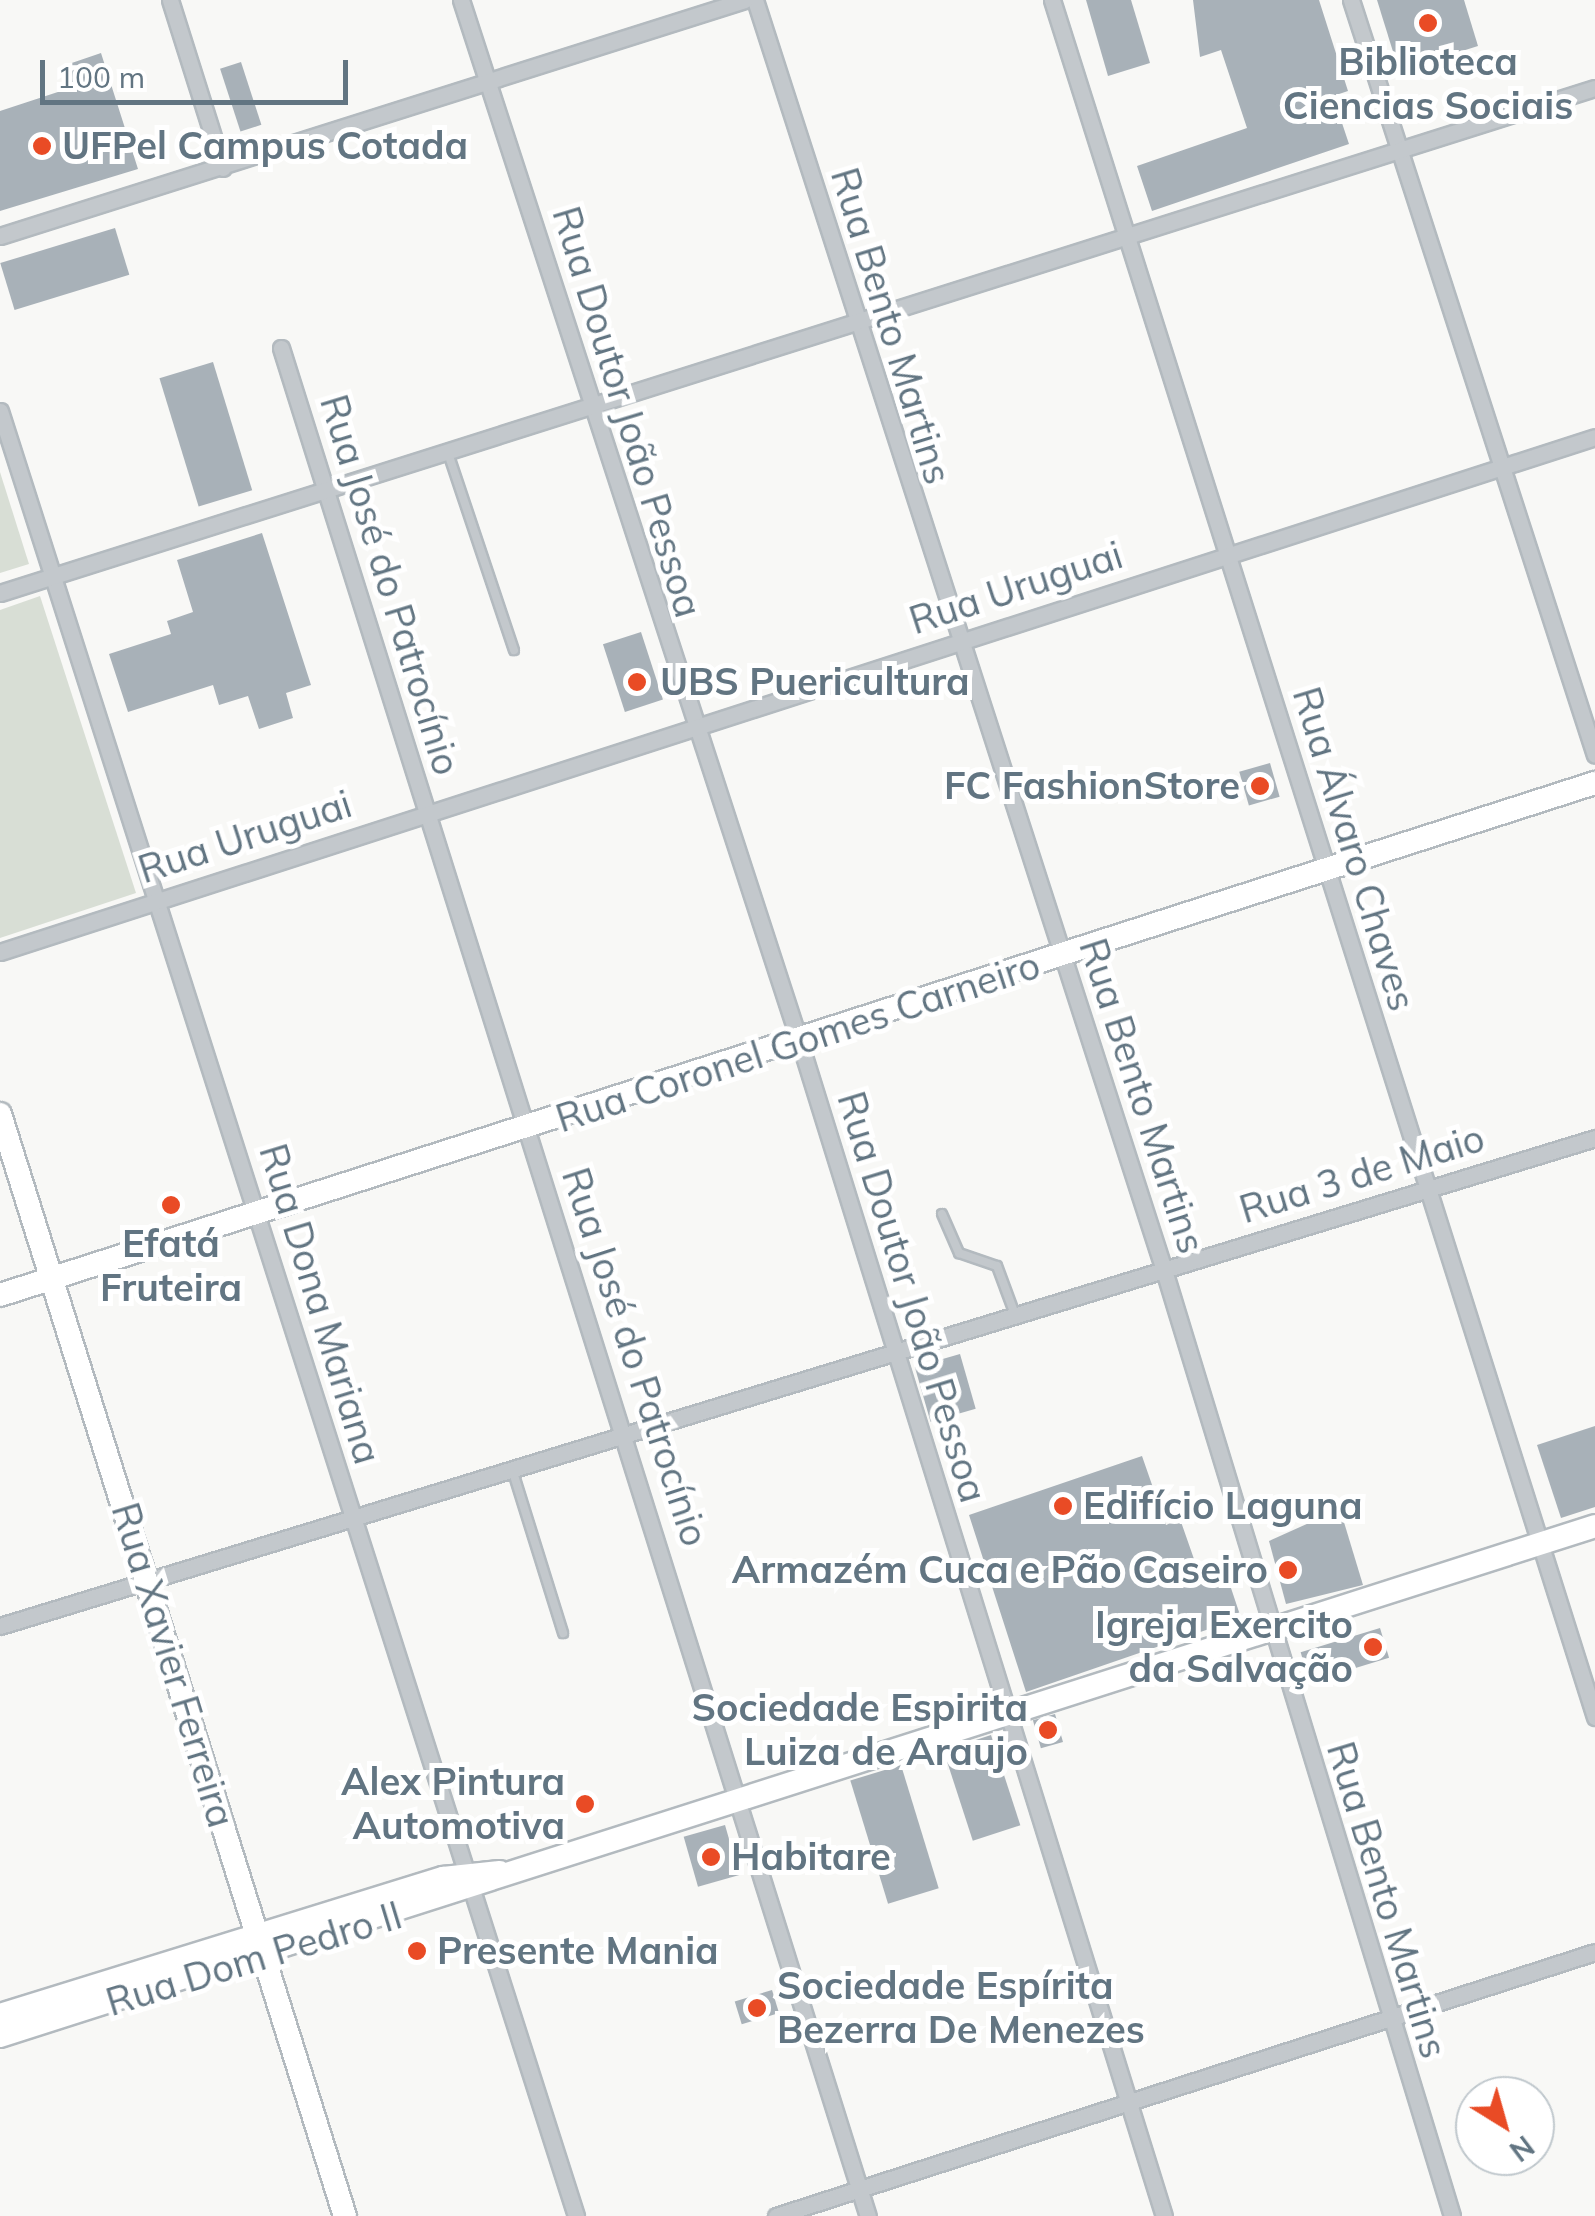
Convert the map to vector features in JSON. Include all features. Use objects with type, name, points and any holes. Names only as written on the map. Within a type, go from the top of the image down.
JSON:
[{"type":"street","points":[[170,0],[224,168]]},
{"type":"street","name":"Rua Doutor João Pessoa","points":[[460,0],[692,730],[800,1040],[1164,2216]]},
{"type":"street","points":[[0,236],[745,0]]},
{"type":"street","name":"Rua Bento Martins","points":[[755,0],[955,640],[1064,958],[1163,1267],[1452,2216]]},
{"type":"street","name":"Rua Álvaro Chaves","points":[[1052,0],[1595,1717]]},
{"type":"street","points":[[1351,0],[1497,469],[1595,755]]},
{"type":"street","points":[[0,593],[1595,88]]},
{"type":"street","name":"Rua José do Patrocínio","points":[[282,348],[526,1128],[628,1433],[868,2216]]},
{"type":"street","name":"Rua Dona Mariana","points":[[0,410],[262,1212],[351,1518],[576,2216]]},
{"type":"street","name":"Rua Uruguai","points":[[0,952],[427,811],[692,730],[955,640],[1595,438]]},
{"type":"street","name":"Rua Coronel Gomes Carneiro","points":[[0,1295],[1064,958],[1325,868],[1595,782]]},
{"type":"street","name":"Rua Xavier Ferreira","points":[[1,1118],[345,2216]]},
{"type":"street","name":"Rua 3 de Maio","points":[[0,1626],[893,1348],[1595,1138]]},
{"type":"street","name":"Rua Dom Pedro II","points":[[0,2016],[260,1946],[504,1872],[1270,1624],[1595,1526]]},
{"type":"street","name":"Rua Dom Pedro II","points":[[0,2036],[260,1946]]},
{"type":"street","points":[[776,2216],[1595,1952]]},
{"type":"lane","points":[[448,453],[514,650]]},
{"type":"lane","points":[[942,1214],[959,1253],[997,1266],[1014,1312]]},
{"type":"lane","points":[[512,1469],[562,1633]]},
{"type":"shaded area","points":[[0,472],[29,564],[0,573]]},
{"type":"shaded area","points":[[40,596],[136,893],[0,938],[0,610]]},
{"type":"building","points":[[1086,0],[1131,0],[1150,63],[1108,76]]},
{"type":"building","points":[[1193,0],[1319,0],[1348,91],[1333,96],[1349,144],[1152,211],[1137,166],[1247,128],[1221,50],[1200,57]]},
{"type":"building","name":"Biblioteca Ciencias Sociais","points":[[1377,0],[1464,0],[1478,46],[1399,71]]},
{"type":"building","name":"UFPel Campus Cotada","points":[[101,53],[138,169],[0,211],[0,111],[67,89],[60,67]]},
{"type":"building","points":[[241,62],[261,125],[240,132],[220,69]]},
{"type":"building","points":[[115,228],[129,275],[15,310],[0,263]]},
{"type":"building","points":[[213,362],[252,490],[199,507],[159,378]]},
{"type":"building","points":[[262,533],[311,685],[286,693],[293,718],[259,729],[248,696],[219,705],[213,685],[128,712],[109,654],[171,634],[167,621],[193,612],[177,560]]},
{"type":"building","name":"UBS Puericultura","points":[[641,632],[663,700],[625,712],[603,644]]},
{"type":"building","name":"FC FashionStore","points":[[1270,763],[1280,797],[1249,805],[1239,772]]},
{"type":"building","points":[[960,1354],[976,1409],[931,1422],[915,1367]]},
{"type":"building","points":[[1595,1426],[1595,1507],[1561,1518],[1537,1445]]},
{"type":"building","points":[[1142,1456],[1166,1525],[1180,1519],[1201,1579],[1225,1570],[1241,1618],[1026,1692],[969,1515]]},
{"type":"building","points":[[1340,1509],[1363,1585],[1286,1604],[1269,1541]]},
{"type":"building","points":[[1380,1628],[1389,1658],[1310,1682],[1301,1652]]},
{"type":"building","name":"Sociedade Espirita Luiza de Araujo","points":[[1055,1714],[1063,1742],[1041,1748],[1033,1720]]},
{"type":"building","points":[[991,1735],[1020,1825],[973,1841],[943,1750]]},
{"type":"building","points":[[901,1765],[939,1888],[888,1904],[850,1780]]},
{"type":"building","name":"Habitare","points":[[725,1825],[739,1875],[698,1887],[684,1837]]},
{"type":"building","name":"Sociedade Espírita Bezerra De Menezes","points":[[772,1990],[779,2013],[742,2024],[735,2001]]},
{"type":"place","name":"Biblioteca Ciencias Sociais","points":[[1428,23]]},
{"type":"place","name":"UFPel Campus Cotada","points":[[42,146]]},
{"type":"place","name":"UBS Puericultura","points":[[637,682]]},
{"type":"place","name":"FC FashionStore","points":[[1260,786]]},
{"type":"place","name":"Efatá Fruteira","points":[[171,1205]]},
{"type":"place","name":"Edifício Laguna","points":[[1063,1506]]},
{"type":"place","name":"Armazém Cuca e Pão Caseiro","points":[[1288,1570]]},
{"type":"place","name":"Igreja Exercito da Salvação","points":[[1373,1647]]},
{"type":"place","name":"Sociedade Espirita Luiza de Araujo","points":[[1048,1730]]},
{"type":"place","name":"Alex Pintura Automotiva","points":[[585,1804]]},
{"type":"place","name":"Habitare","points":[[711,1857]]},
{"type":"place","name":"Presente Mania","points":[[417,1951]]},
{"type":"place","name":"Sociedade Espírita Bezerra De Menezes","points":[[757,2008]]}]
